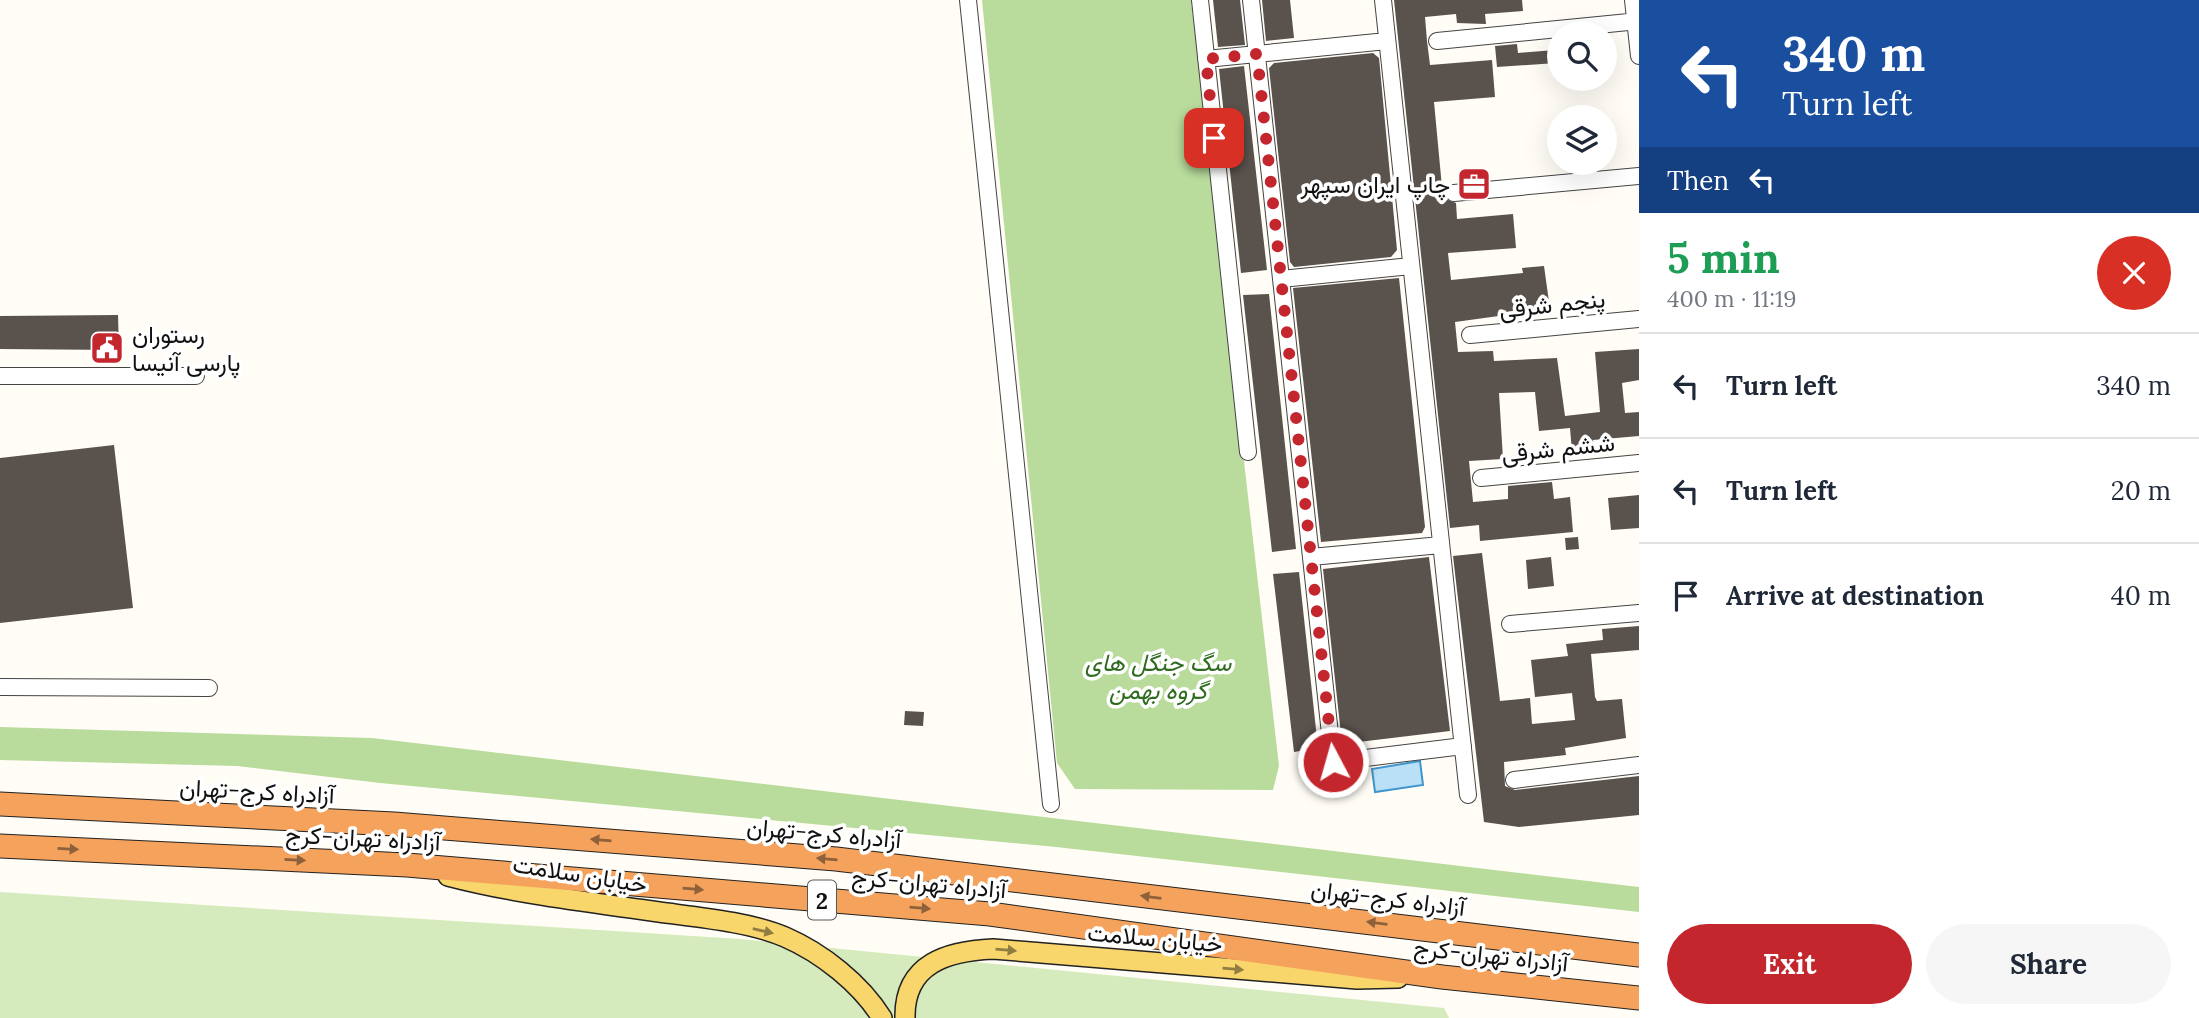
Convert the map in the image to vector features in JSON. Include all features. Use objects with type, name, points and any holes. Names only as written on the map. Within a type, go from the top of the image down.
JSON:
[{"type":"highway","name":"آزادراه کرج-تهران","points":[[0,804],[394,824],[836,859],[1639,955]]},
{"type":"highway","name":"آزادراه تهران-کرج","points":[[0,846],[407,866],[990,914],[1441,977],[1639,998]]},
{"type":"main road","name":"خیابان سلامت","points":[[407,866],[467,881],[706,918],[784,936],[841,973],[872,1002],[882,1018]]},
{"type":"main road","name":"خیابان سلامت","points":[[905,1018],[904,1006],[915,980],[928,965],[957,951],[993,949],[1357,979],[1441,977]]},
{"type":"lane","points":[[968,0],[1051,804]]},
{"type":"lane","points":[[1200,0],[1248,452]]},
{"type":"lane","points":[[1251,0],[1333,762],[1463,746]]},
{"type":"lane","points":[[1382,0],[1468,794]]},
{"type":"lane","points":[[1633,0],[1639,56]]},
{"type":"lane","points":[[1437,41],[1637,21]]},
{"type":"lane","points":[[1206,59],[1387,41]]},
{"type":"lane","points":[[1454,192],[1639,176]]},
{"type":"lane","points":[[1281,279],[1411,266]]},
{"type":"lane","name":"پنجم شرقی","points":[[1470,335],[1639,318]]},
{"type":"lane","points":[[0,376],[196,376]]},
{"type":"lane","name":"ششم شرقی","points":[[1481,478],[1639,463]]},
{"type":"lane","points":[[1311,557],[1441,545]]},
{"type":"lane","points":[[1510,624],[1639,613]]},
{"type":"lane","points":[[0,687],[209,688]]},
{"type":"lane","points":[[1514,780],[1639,765]]},
{"type":"green space","name":"سگ جنگل های گروه بهمن","points":[[982,0],[1191,0],[1279,766],[1273,790],[1075,789],[1057,763]]},
{"type":"green space","points":[[0,727],[372,738],[1639,887],[1639,912],[1056,847],[380,783],[237,766],[0,760]]},
{"type":"green space","points":[[0,892],[740,939],[1444,1008],[1449,1018],[0,1018]]},
{"type":"water","points":[[1420,761],[1423,785],[1375,792],[1372,769]]},
{"type":"building","points":[[1213,0],[1240,0],[1245,45],[1218,47]]},
{"type":"building","points":[[1262,0],[1290,0],[1294,38],[1266,41]]},
{"type":"building","points":[[1394,0],[1522,0],[1523,11],[1485,14],[1486,24],[1457,23],[1456,14],[1425,17],[1427,41],[1430,65],[1492,60],[1495,97],[1434,102],[1443,198],[1456,203],[1457,219],[1513,214],[1516,248],[1448,253],[1451,280],[1523,273],[1522,268],[1544,266],[1550,309],[1455,322],[1458,352],[1493,351],[1494,361],[1557,358],[1565,416],[1600,412],[1595,352],[1639,349],[1639,380],[1622,383],[1625,413],[1639,412],[1639,436],[1593,440],[1594,450],[1572,452],[1570,428],[1539,431],[1535,392],[1499,393],[1503,459],[1469,461],[1473,502],[1508,499],[1508,486],[1552,482],[1554,499],[1570,497],[1573,532],[1480,541],[1479,525],[1450,528]]},
{"type":"building","points":[[1517,44],[1518,53],[1547,51],[1547,64],[1497,67],[1495,46]]},
{"type":"building","points":[[1373,53],[1379,58],[1397,250],[1391,257],[1294,267],[1290,262],[1269,68],[1274,63]]},
{"type":"building","points":[[1244,66],[1267,270],[1241,273],[1219,69]]},
{"type":"building","points":[[1399,278],[1425,527],[1422,533],[1321,542],[1293,288]]},
{"type":"building","points":[[1269,294],[1296,549],[1272,552],[1243,295]]},
{"type":"building","points":[[118,315],[119,350],[0,349],[0,316]]},
{"type":"building","points":[[114,445],[133,608],[0,623],[0,458]]},
{"type":"building","points":[[1639,495],[1639,528],[1611,530],[1608,498]]},
{"type":"building","points":[[1578,537],[1579,549],[1566,550],[1565,538]]},
{"type":"building","points":[[1482,553],[1500,701],[1530,698],[1532,724],[1575,720],[1572,693],[1535,697],[1531,660],[1568,656],[1566,644],[1603,640],[1602,629],[1639,626],[1639,650],[1591,654],[1595,697],[1597,701],[1622,699],[1626,738],[1565,748],[1566,755],[1504,762],[1505,786],[1515,790],[1639,776],[1639,815],[1519,827],[1484,822],[1453,556]]},
{"type":"building","points":[[1429,557],[1450,731],[1342,744],[1323,569]]},
{"type":"building","points":[[1551,557],[1554,586],[1528,589],[1526,560]]},
{"type":"building","points":[[1299,572],[1318,748],[1294,752],[1273,574]]},
{"type":"building","points":[[905,711],[924,712],[923,726],[904,725]]},
{"type":"place","name":"چاپ ایران سپهر","points":[[1474,184]]},
{"type":"place","name":"رستوران پارسی آنیسا","points":[[107,348]]},
{"type":"route","points":[[1214,138],[1206,59],[1257,54],[1333,762]]}]
